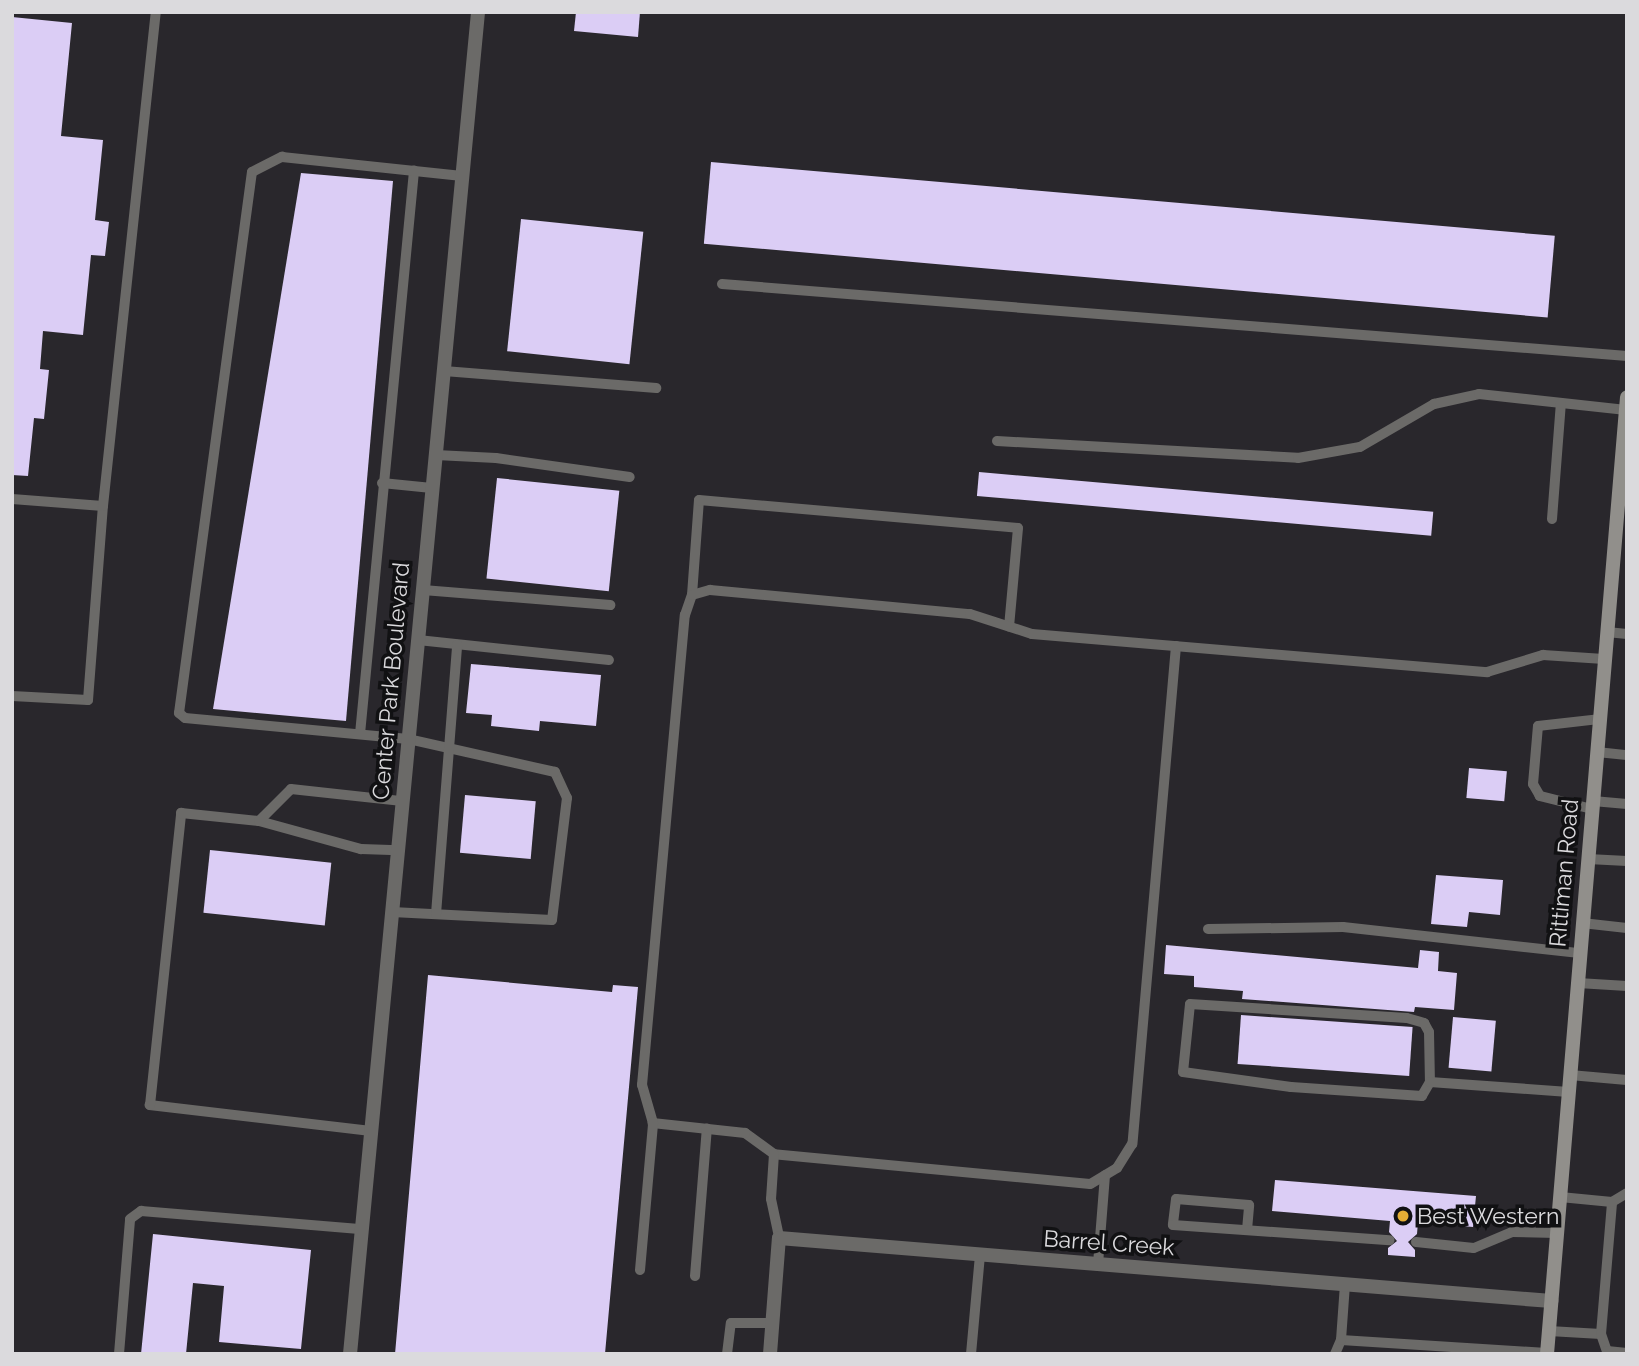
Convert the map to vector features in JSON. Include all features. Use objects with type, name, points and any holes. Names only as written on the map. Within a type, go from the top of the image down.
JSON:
[{"type":"main road","name":"Rittiman Road","points":[[1547,1354],[1604,659],[1620,553],[1626,403]]},
{"type":"street","name":"Center Park Boulevard","points":[[350,1354],[478,12]]},
{"type":"street","name":"Barrel Creek","points":[[779,1238],[1551,1301]]},
{"type":"street","points":[[770,1354],[779,1238]]},
{"type":"lane","points":[[12,696],[88,700],[103,506],[156,12]]},
{"type":"lane","points":[[392,912],[552,920],[567,798],[555,772],[408,739],[185,718],[179,713],[251,172],[282,158],[462,176]]},
{"type":"lane","points":[[360,734],[414,171]]},
{"type":"lane","points":[[722,284],[1627,356]]},
{"type":"lane","points":[[443,371],[656,388]]},
{"type":"lane","points":[[997,440],[1298,458],[1360,447],[1434,404],[1479,394],[1561,403],[1626,403]]},
{"type":"lane","points":[[1552,519],[1561,403]]},
{"type":"lane","points":[[436,455],[496,458],[630,477]]},
{"type":"lane","points":[[382,483],[432,488]]},
{"type":"lane","points":[[12,499],[103,506]]},
{"type":"lane","points":[[640,1270],[653,1123],[642,1085],[685,615],[692,596],[699,500],[1018,528],[1009,626]]},
{"type":"lane","points":[[423,590],[610,605]]},
{"type":"lane","points":[[692,596],[710,590],[957,613],[1032,634],[1487,672],[1543,655],[1604,659]]},
{"type":"lane","points":[[1607,632],[1627,634]]},
{"type":"lane","points":[[418,640],[609,660]]},
{"type":"lane","points":[[436,914],[452,748],[457,645]]},
{"type":"lane","points":[[653,1123],[745,1133],[774,1154],[1090,1184],[1116,1168],[1132,1144],[1175,646]]},
{"type":"lane","points":[[1600,719],[1538,726],[1533,784],[1540,796],[1592,805],[1627,804]]},
{"type":"lane","points":[[1597,752],[1627,755]]},
{"type":"lane","points":[[258,821],[291,789],[402,801]]},
{"type":"lane","points":[[371,1131],[150,1105],[181,813],[258,821],[361,849],[398,850]]},
{"type":"lane","points":[[1588,859],[1627,861]]},
{"type":"lane","points":[[1583,923],[1627,928]]},
{"type":"lane","points":[[1208,929],[1343,927],[1580,953]]},
{"type":"lane","points":[[1578,983],[1627,986]]},
{"type":"lane","points":[[1190,1004],[1407,1018],[1424,1023],[1429,1032],[1430,1082],[1422,1096],[1291,1087],[1183,1072],[1190,1004]]},
{"type":"lane","points":[[1570,1075],[1627,1080]]},
{"type":"lane","points":[[1430,1082],[1569,1092]]},
{"type":"lane","points":[[695,1276],[707,1128]]},
{"type":"lane","points":[[774,1154],[771,1199],[779,1238]]},
{"type":"lane","points":[[1098,1264],[1105,1175]]},
{"type":"lane","points":[[1560,1197],[1612,1202],[1627,1194]]},
{"type":"lane","points":[[1247,1230],[1249,1205],[1176,1199],[1173,1225],[1389,1240]]},
{"type":"lane","points":[[1612,1202],[1601,1334],[1607,1351],[1627,1353]]},
{"type":"lane","points":[[119,1354],[130,1219],[141,1211],[362,1229]]},
{"type":"lane","points":[[1416,1242],[1474,1248],[1511,1232],[1557,1233]]},
{"type":"lane","points":[[971,1354],[980,1255]]},
{"type":"lane","points":[[1335,1354],[1340,1340],[1345,1284]]},
{"type":"lane","points":[[727,1354],[731,1323],[773,1323]]},
{"type":"lane","points":[[1549,1331],[1601,1334]]},
{"type":"lane","points":[[1340,1340],[1547,1354]]},
{"type":"building","points":[[576,12],[640,12],[638,37],[574,31]]},
{"type":"building","points":[[12,17],[72,23],[61,136],[103,140],[95,220],[109,222],[105,256],[91,255],[83,335],[43,331],[40,369],[49,370],[44,419],[34,418],[28,476],[12,475]]},
{"type":"building","points":[[711,162],[1555,236],[1548,318],[704,244]]},
{"type":"building","points":[[301,173],[393,181],[346,721],[213,709]]},
{"type":"building","points":[[521,219],[643,232],[629,364],[507,351]]},
{"type":"building","points":[[979,472],[1433,512],[1431,536],[977,496]]},
{"type":"building","points":[[497,478],[619,491],[609,591],[486,578]]},
{"type":"building","points":[[471,664],[601,675],[596,726],[540,721],[539,731],[491,726],[492,715],[466,713]]},
{"type":"building","points":[[1469,768],[1507,771],[1504,801],[1466,798]]},
{"type":"building","points":[[465,795],[536,801],[531,859],[460,853]]},
{"type":"building","points":[[210,850],[331,863],[325,925],[203,913]]},
{"type":"building","points":[[1436,875],[1503,880],[1500,915],[1469,912],[1467,927],[1431,924]]},
{"type":"building","points":[[1166,945],[1418,968],[1420,950],[1439,952],[1438,971],[1457,973],[1454,1010],[1415,1007],[1414,1012],[1242,999],[1243,991],[1194,987],[1194,976],[1164,974]]},
{"type":"building","points":[[428,975],[612,992],[613,985],[638,987],[605,1354],[395,1354]]},
{"type":"building","points":[[1241,1015],[1413,1027],[1409,1076],[1238,1064]]},
{"type":"building","points":[[1453,1017],[1496,1021],[1491,1072],[1449,1068]]},
{"type":"building","name":"Best Western","points":[[1275,1180],[1476,1196],[1473,1227],[1418,1222],[1417,1234],[1408,1242],[1415,1250],[1415,1257],[1388,1255],[1388,1248],[1397,1241],[1389,1232],[1390,1221],[1272,1211]]},
{"type":"building","points":[[153,1234],[311,1250],[301,1349],[219,1342],[224,1286],[193,1283],[186,1354],[141,1354]]},
{"type":"place","name":"Best Western","points":[[1403,1216]]}]
